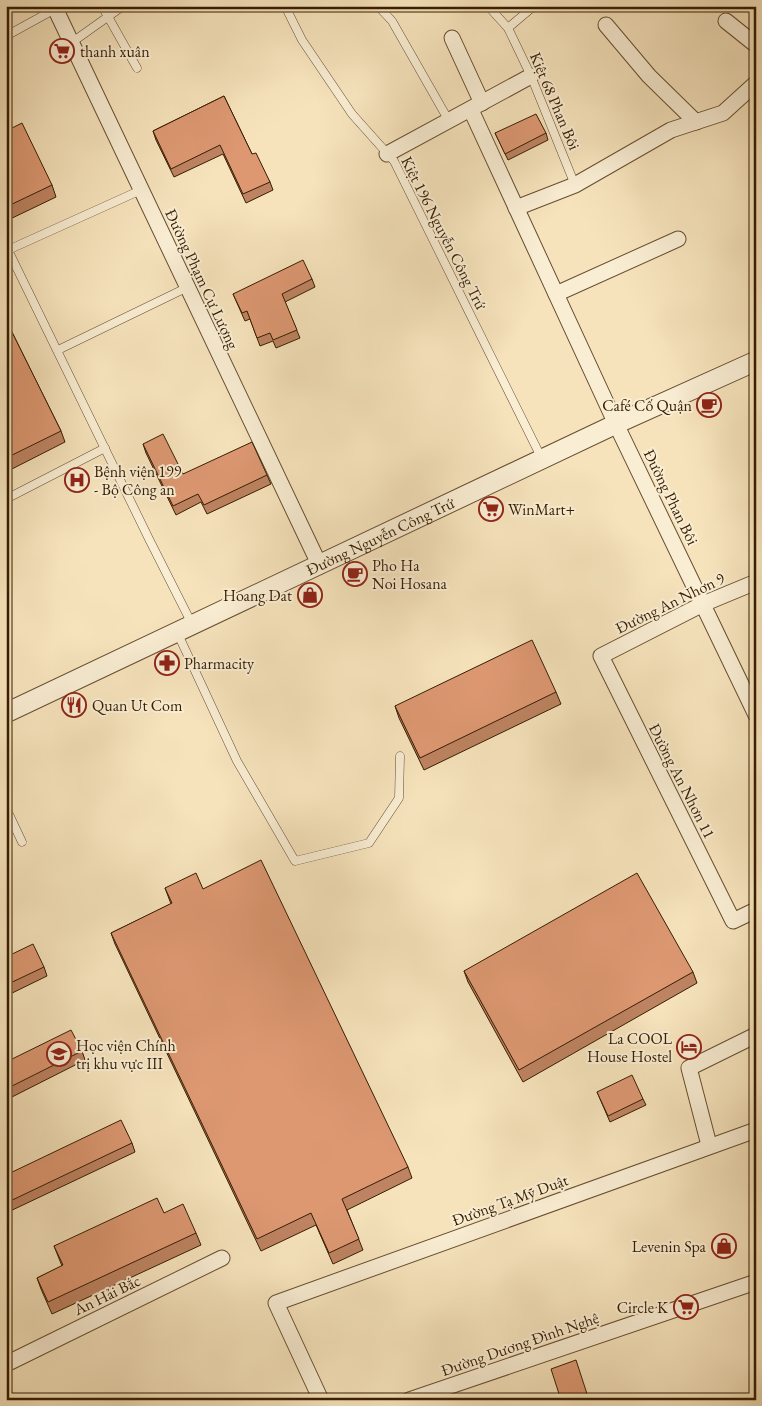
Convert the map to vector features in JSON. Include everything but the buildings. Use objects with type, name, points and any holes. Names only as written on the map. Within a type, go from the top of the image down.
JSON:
[{"type":"street","name":"Đường Phạm Cự Lượng","points":[[54,8],[320,566]]},
{"type":"street","points":[[726,21],[756,45]]},
{"type":"street","points":[[606,25],[649,76],[696,122]]},
{"type":"street","name":"Đường Phan Bôi","points":[[452,38],[516,208],[616,424],[756,715]]},
{"type":"street","points":[[387,154],[477,107],[531,76]]},
{"type":"street","points":[[516,208],[575,185],[671,130],[723,113],[756,83]]},
{"type":"street","points":[[556,294],[678,239]]},
{"type":"street","name":"Đường Nguyễn Công Trứ","points":[[6,713],[320,566],[616,424],[756,361]]},
{"type":"street","name":"Đường An Nhơn 9","points":[[601,656],[702,604],[756,582]]},
{"type":"street","name":"Đường An Nhơn 11","points":[[601,656],[733,921],[756,910]]},
{"type":"street","points":[[709,1145],[689,1068],[756,1035]]},
{"type":"street","name":"Đường Tạ Mỹ Duật","points":[[321,1400],[276,1303],[709,1145],[756,1130]]},
{"type":"street","name":"An Hải Bắc","points":[[6,1364],[222,1258]]},
{"type":"street","name":"Đường Dương Đình Nghệ","points":[[409,1400],[756,1282]]},
{"type":"lane","points":[[102,6],[137,68]]},
{"type":"lane","points":[[71,43],[123,6]]},
{"type":"lane","name":"Kiệt 196 Nguyễn Công Trứ","points":[[285,6],[302,40],[352,114],[394,161],[542,459]]},
{"type":"lane","points":[[378,6],[392,21],[450,121]]},
{"type":"lane","name":"Kiệt 68 Phan Bôi","points":[[488,6],[508,28],[531,76],[575,185]]},
{"type":"lane","points":[[508,28],[534,6]]},
{"type":"lane","points":[[6,36],[54,8]]},
{"type":"lane","points":[[141,190],[8,250],[105,448],[185,628],[237,760],[295,861],[369,843],[399,798],[400,756]]},
{"type":"lane","points":[[58,350],[188,287]]},
{"type":"lane","points":[[6,498],[105,448]]},
{"type":"lane","points":[[6,808],[22,842]]},
{"type":"place","name":"thanh xuân","points":[[62,51]]},
{"type":"place","name":"Café Cố Quận","points":[[709,405]]},
{"type":"place","name":"Bệnh viện 199 - Bộ Công an","points":[[77,480]]},
{"type":"place","name":"WinMart+","points":[[491,509]]},
{"type":"place","name":"Pho Ha Noi Hosana","points":[[355,574]]},
{"type":"place","name":"Hoang Dat","points":[[310,595]]},
{"type":"place","name":"Pharmacity","points":[[167,663]]},
{"type":"place","name":"Quan Ut Com","points":[[74,705]]},
{"type":"place","name":"La COOL House Hostel","points":[[689,1047]]},
{"type":"place","name":"Học viện Chính trị khu vực III","points":[[59,1054]]},
{"type":"place","name":"Levenin Spa","points":[[724,1246]]},
{"type":"place","name":"Circle K","points":[[686,1307]]}]
